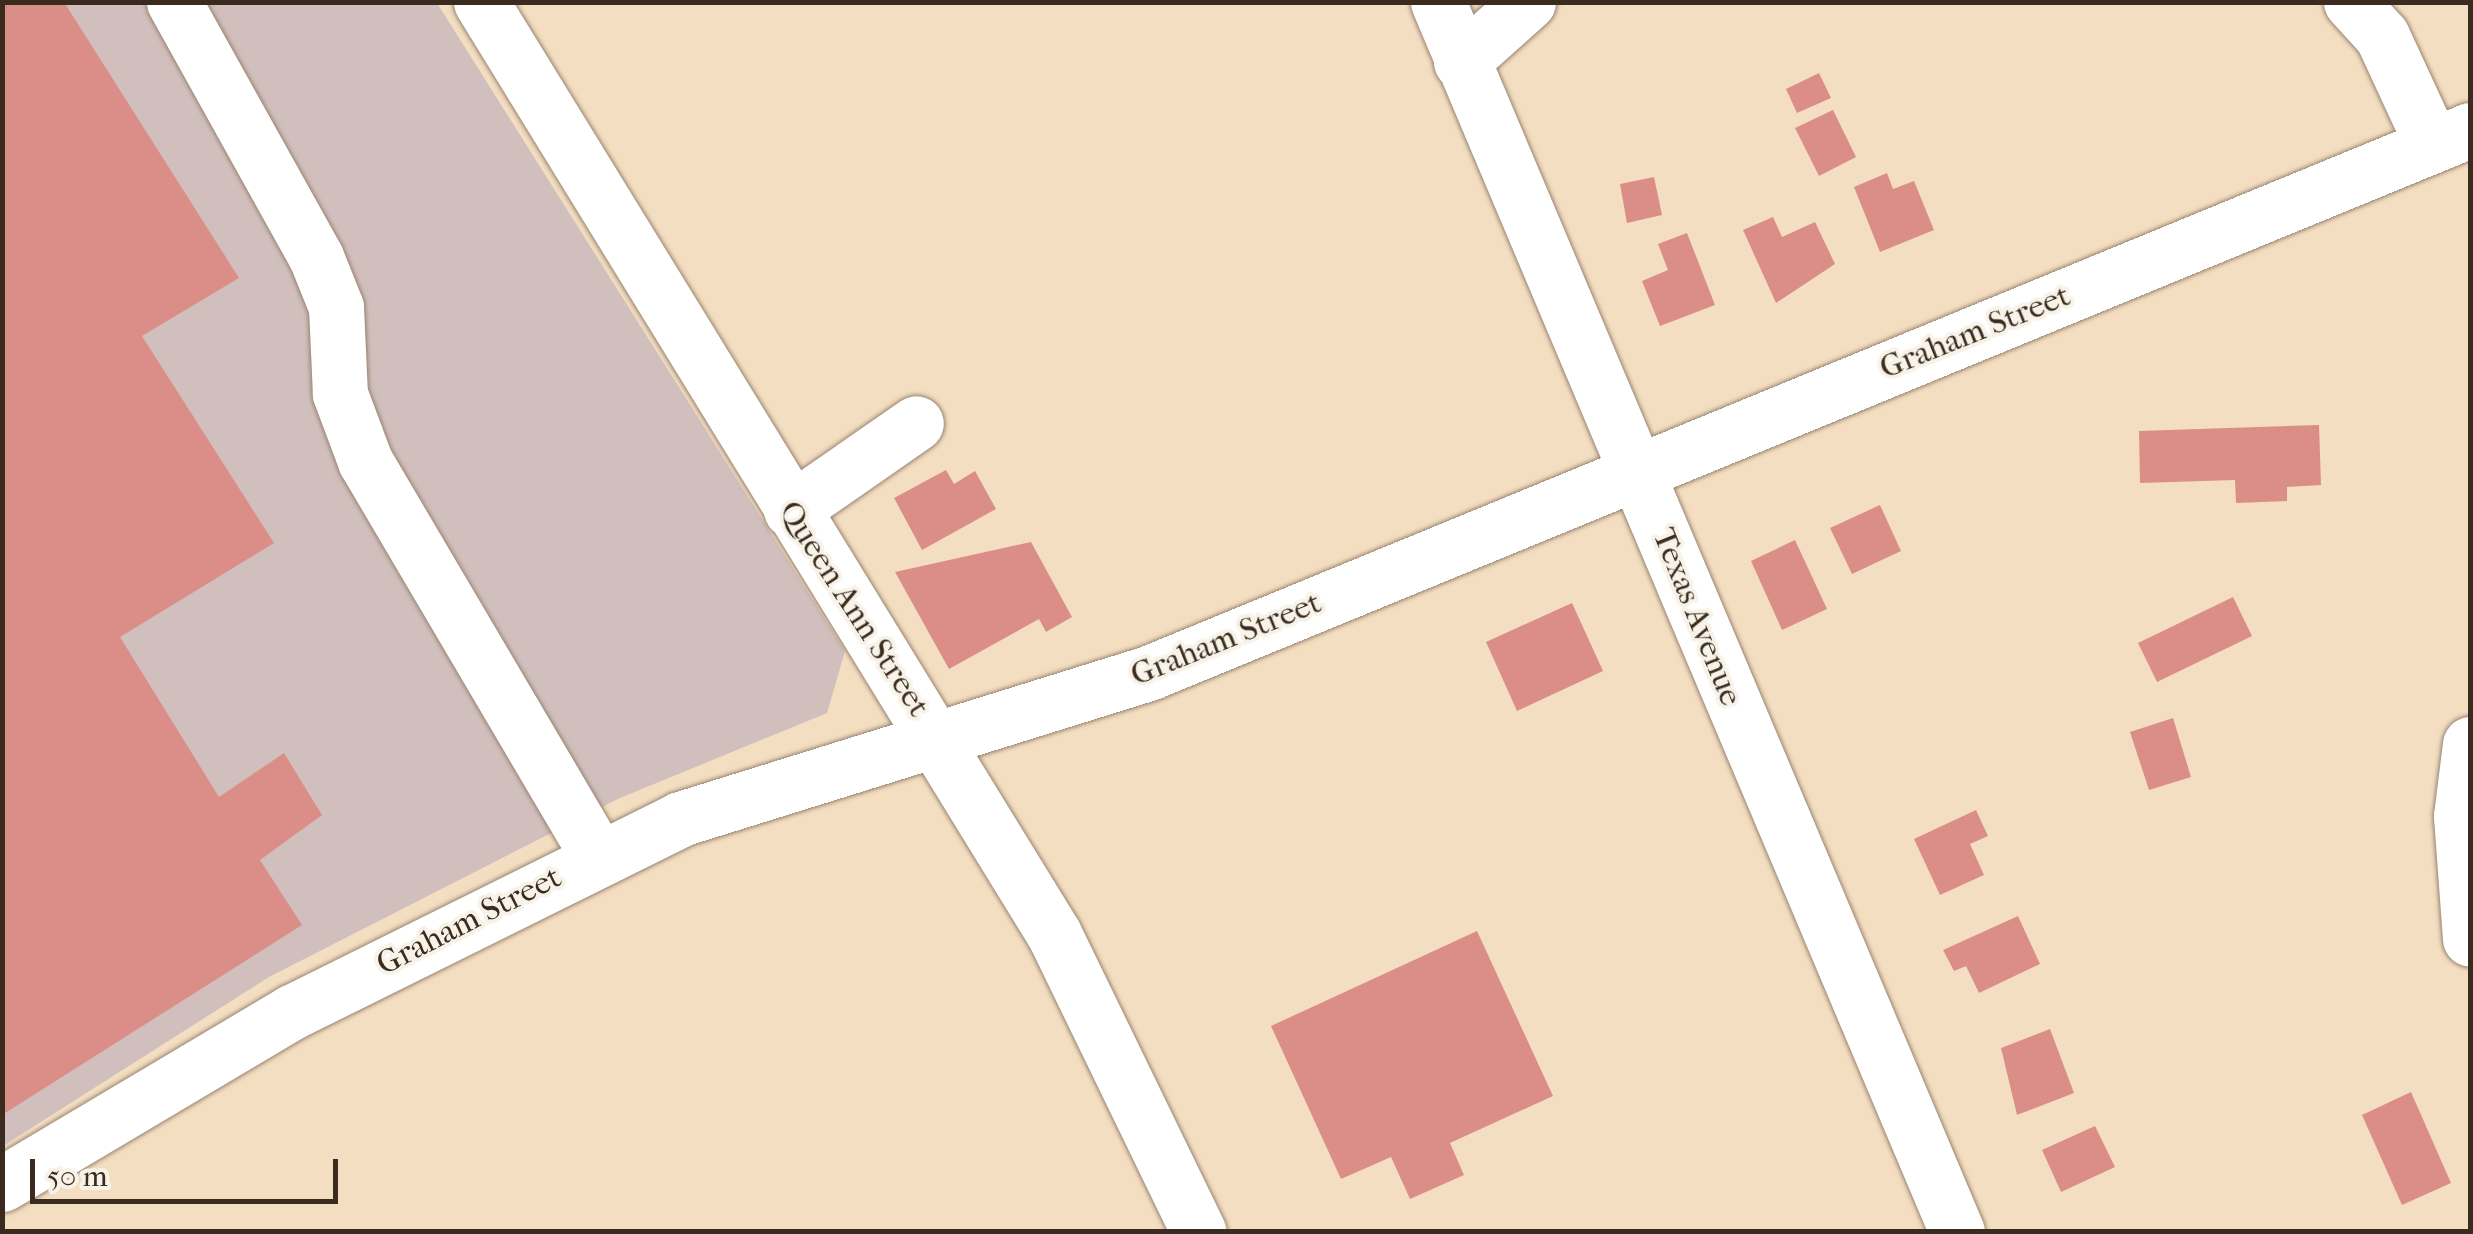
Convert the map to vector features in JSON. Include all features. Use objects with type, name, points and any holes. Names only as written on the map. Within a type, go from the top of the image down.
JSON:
[{"type":"street","points":[[174,2],[316,256],[336,307],[340,394],[364,461],[598,856]]},
{"type":"street","name":"Queen Ann Street","points":[[480,2],[790,510],[935,735],[1054,934],[1199,1232]]},
{"type":"street","name":"Texas Avenue","points":[[1438,2],[1956,1232]]},
{"type":"street","points":[[1462,62],[1528,2]]},
{"type":"street","points":[[2351,2],[2382,36],[2451,137]]},
{"type":"street","name":"Graham Street","points":[[2,1184],[292,1012],[598,856],[680,819],[935,735],[1151,672],[2451,137]]},
{"type":"street","points":[[790,510],[916,423]]},
{"type":"street","points":[[2470,744],[2461,816],[2470,939]]},
{"type":"shaded area","points":[[3,3],[437,3],[845,651],[827,713],[620,798],[269,977],[3,1146]]},
{"type":"building","points":[[2,2],[64,2],[239,278],[142,336],[274,543],[120,637],[219,797],[284,753],[322,815],[260,860],[302,925],[2,1115]]},
{"type":"building","points":[[1819,73],[1831,98],[1797,113],[1786,89]]},
{"type":"building","points":[[1833,110],[1856,157],[1819,176],[1795,128]]},
{"type":"building","points":[[1887,173],[1893,189],[1914,181],[1934,230],[1880,252],[1854,187]]},
{"type":"building","points":[[1654,177],[1662,215],[1627,223],[1620,184]]},
{"type":"building","points":[[1773,217],[1782,237],[1815,222],[1835,264],[1776,303],[1743,230]]},
{"type":"building","points":[[1687,233],[1715,305],[1660,326],[1642,281],[1668,270],[1658,244]]},
{"type":"building","points":[[2319,425],[2321,485],[2287,487],[2287,501],[2236,503],[2235,480],[2140,483],[2139,431]]},
{"type":"building","points":[[946,470],[954,484],[975,471],[996,509],[922,550],[894,498]]},
{"type":"building","points":[[1880,505],[1901,551],[1852,574],[1830,528]]},
{"type":"building","points":[[1795,540],[1827,609],[1782,630],[1751,561]]},
{"type":"building","points":[[1031,542],[1072,617],[1046,632],[1039,619],[949,669],[895,572]]},
{"type":"building","points":[[2233,597],[2252,636],[2157,682],[2138,643]]},
{"type":"building","points":[[1572,603],[1603,671],[1517,711],[1486,642]]},
{"type":"building","points":[[2173,718],[2191,777],[2149,790],[2130,732]]},
{"type":"building","points":[[1976,810],[1988,836],[1970,844],[1984,875],[1940,895],[1914,839]]},
{"type":"building","points":[[2018,916],[2040,964],[1979,993],[1966,966],[1954,971],[1943,950]]},
{"type":"building","points":[[1477,931],[1553,1096],[1450,1143],[1464,1175],[1410,1199],[1391,1157],[1341,1179],[1271,1026]]},
{"type":"building","points":[[2050,1029],[2074,1093],[2017,1115],[2001,1048]]},
{"type":"building","points":[[2411,1092],[2451,1183],[2402,1205],[2362,1115]]},
{"type":"building","points":[[2095,1126],[2115,1167],[2061,1192],[2042,1150]]}]
